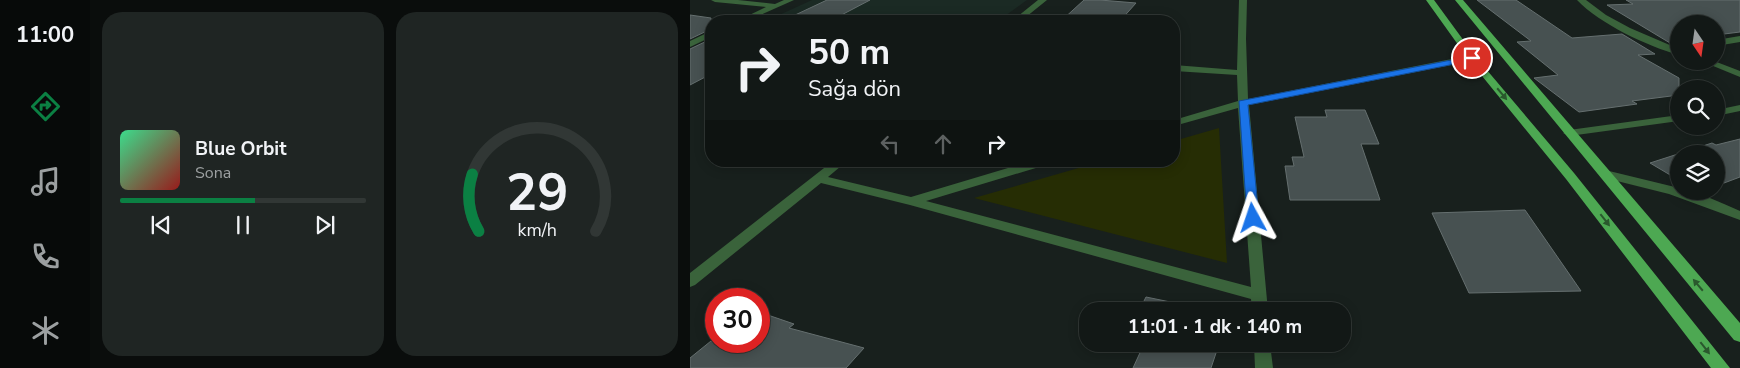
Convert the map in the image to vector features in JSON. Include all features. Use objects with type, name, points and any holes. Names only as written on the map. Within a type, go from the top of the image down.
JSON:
[{"type":"main road","points":[[1430,0],[1472,58],[1570,176],[1722,368]]},
{"type":"main road","points":[[1459,0],[1740,336]]},
{"type":"street","points":[[715,0],[776,6]]},
{"type":"street","points":[[755,15],[790,0]]},
{"type":"street","points":[[1024,15],[1043,0]]},
{"type":"street","points":[[1243,0],[1240,34],[1243,103],[1260,302]]},
{"type":"street","points":[[1581,0],[1630,32],[1670,47]]},
{"type":"street","points":[[690,44],[705,37]]},
{"type":"street","points":[[1725,41],[1740,39]]},
{"type":"street","points":[[1180,121],[1243,103],[1472,58]]},
{"type":"street","points":[[1725,68],[1740,74]]},
{"type":"street","points":[[1180,69],[1242,74]]},
{"type":"street","points":[[1725,111],[1740,108]]},
{"type":"street","points":[[1569,133],[1670,119]]},
{"type":"street","points":[[690,281],[834,167]]},
{"type":"street","points":[[911,201],[1025,167]]},
{"type":"street","points":[[1605,174],[1637,179],[1720,207],[1740,216]]},
{"type":"street","points":[[819,179],[911,201],[1260,295]]},
{"type":"street","points":[[1263,352],[1264,368]]},
{"type":"shaded area","points":[[812,0],[1027,0],[1006,15],[779,15]]},
{"type":"green space","points":[[1219,128],[1227,263],[974,198],[1082,167],[1180,167],[1180,139]]},
{"type":"building","points":[[827,0],[870,0],[841,15],[795,15]]},
{"type":"building","points":[[1084,0],[1136,3],[1125,15],[1068,15]]},
{"type":"building","points":[[1477,0],[1516,0],[1572,38],[1622,34],[1655,54],[1638,55],[1679,78],[1679,80],[1670,80],[1670,96],[1632,101],[1637,104],[1579,112],[1534,78],[1558,75],[1517,42],[1531,41]]},
{"type":"building","points":[[1626,0],[1740,0],[1740,32],[1725,34],[1725,15],[1670,15],[1670,43],[1607,5],[1633,4]]},
{"type":"building","points":[[690,15],[705,17],[705,32],[690,39]]},
{"type":"building","points":[[705,42],[705,77],[690,85],[690,49]]},
{"type":"building","points":[[1325,110],[1365,110],[1379,144],[1361,144],[1380,200],[1290,200],[1285,166],[1294,166],[1292,157],[1304,157],[1295,117],[1327,117]]},
{"type":"building","points":[[1740,139],[1740,177],[1725,183],[1725,145],[1716,145]]},
{"type":"building","points":[[1670,157],[1670,175],[1650,163]]},
{"type":"building","points":[[1525,210],[1581,291],[1469,293],[1432,213]]},
{"type":"building","points":[[1146,297],[1170,302],[1144,302]]},
{"type":"building","points":[[770,316],[794,324],[789,328],[864,348],[846,368],[690,368],[690,358],[705,346],[705,353],[770,353]]},
{"type":"building","points":[[1140,352],[1216,352],[1211,368],[1133,368]]},
{"type":"route","points":[[1253,218],[1243,103],[1472,58]]}]
